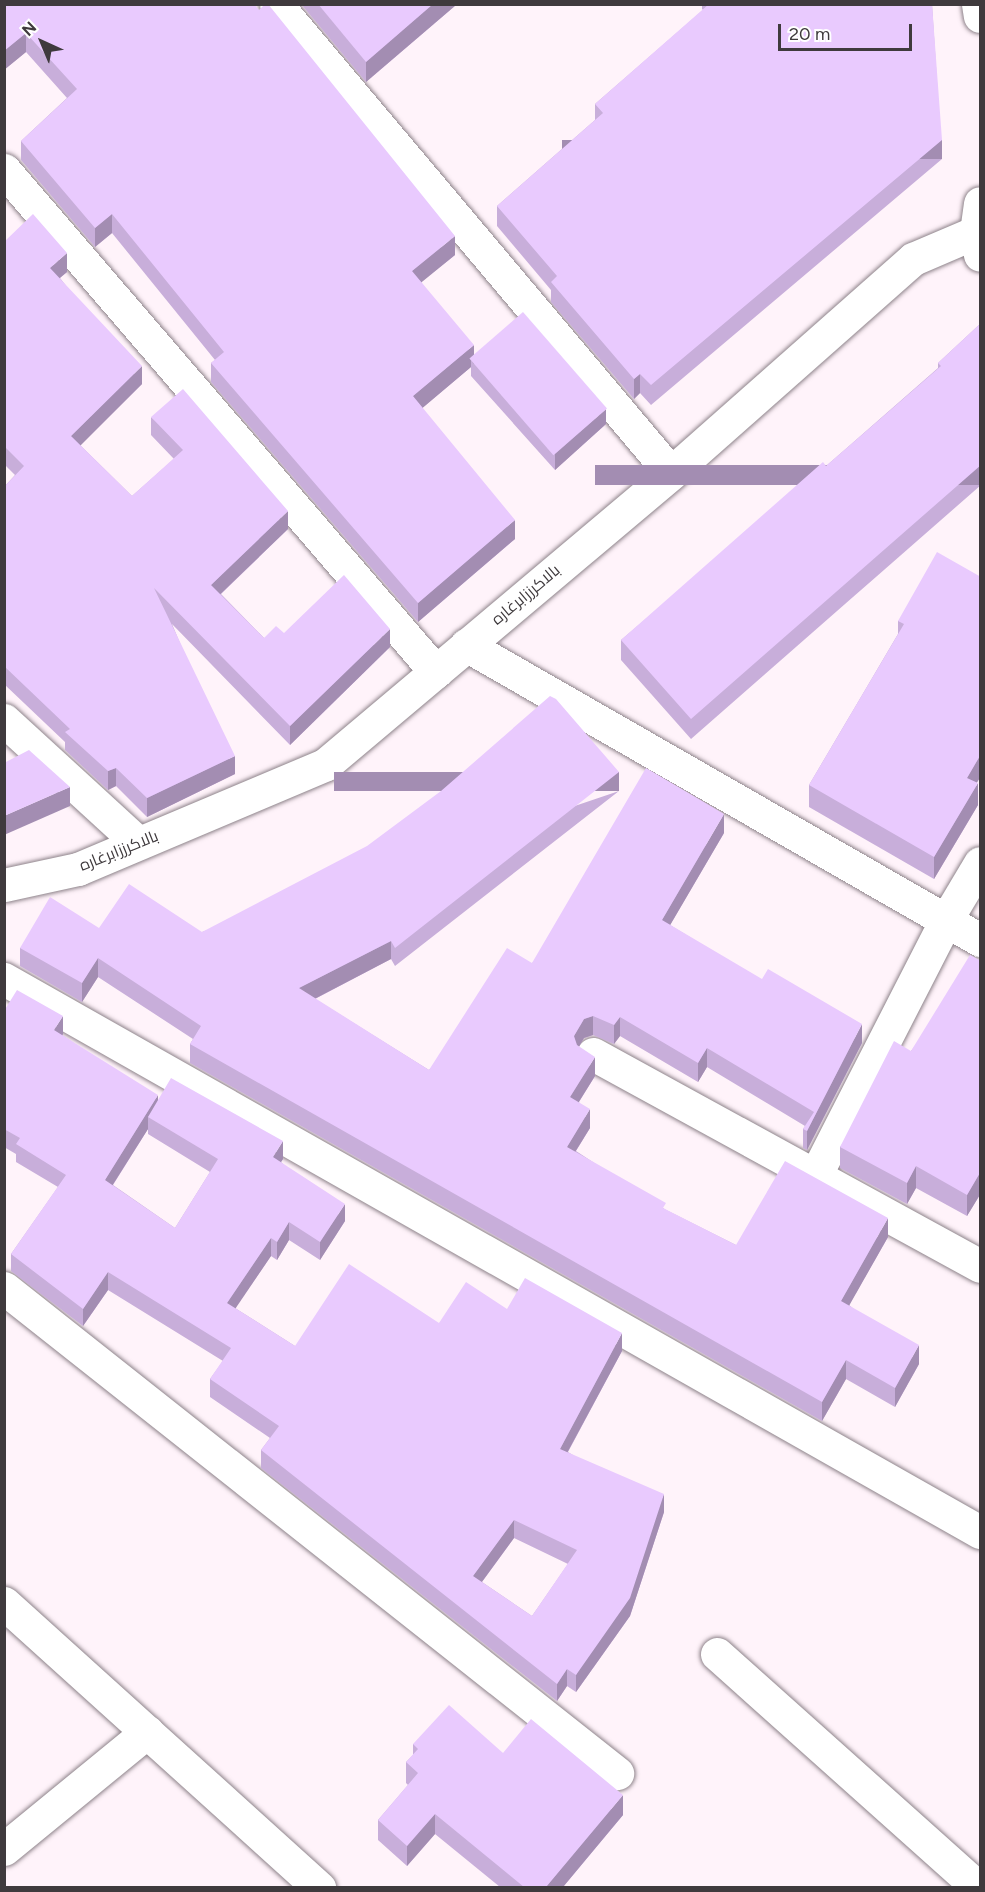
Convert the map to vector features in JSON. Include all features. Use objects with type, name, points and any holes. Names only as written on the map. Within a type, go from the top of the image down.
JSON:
[{"type":"street","points":[[276,4],[671,473]]},
{"type":"street","points":[[978,4],[981,16]]},
{"type":"street","points":[[4,171],[436,672]]},
{"type":"street","name":"بالاکرززابرغاره","points":[[4,885],[78,869],[326,764],[671,473],[913,259],[979,230]]},
{"type":"street","points":[[466,645],[981,940]]},
{"type":"street","points":[[4,720],[138,843]]},
{"type":"street","points":[[815,1176],[946,920],[981,862]]},
{"type":"street","points":[[4,979],[981,1532]]},
{"type":"street","points":[[593,1054],[981,1266]]},
{"type":"street","points":[[4,1288],[617,1773]]},
{"type":"street","points":[[4,1604],[319,1887]]},
{"type":"street","points":[[717,1654],[979,1887]]},
{"type":"street","points":[[4,1849],[147,1732]]},
{"type":"building","points":[[4,4],[254,4],[259,10],[268,4],[455,236],[412,271],[474,345],[413,396],[515,520],[418,603],[211,363],[224,352],[112,214],[95,228],[21,141],[77,89],[26,33],[4,51]]},
{"type":"building","points":[[318,4],[433,4],[366,62]]},
{"type":"building","points":[[709,4],[932,4],[942,140],[651,385],[640,374],[634,379],[551,282],[557,276],[497,206],[603,113],[595,104]]},
{"type":"building","points":[[33,214],[67,253],[50,268],[142,366],[71,436],[132,496],[183,450],[151,417],[183,389],[288,511],[211,585],[264,638],[276,626],[284,633],[344,575],[390,629],[290,726],[154,588],[235,756],[147,798],[116,768],[108,771],[65,732],[70,729],[4,666],[4,487],[24,466],[4,446],[4,242]]},
{"type":"building","points":[[523,312],[607,409],[553,455],[469,359]]},
{"type":"building","points":[[981,323],[981,465],[691,719],[621,640],[823,462],[826,466],[941,366],[938,363]]},
{"type":"building","points":[[937,552],[981,577],[981,754],[967,778],[978,783],[934,857],[809,785],[904,624],[898,621]]},
{"type":"building","points":[[550,696],[556,699],[619,772],[395,948],[391,941],[299,988],[429,1070],[507,948],[532,963],[646,768],[724,814],[662,920],[762,979],[768,969],[862,1024],[807,1131],[803,1129],[814,1112],[707,1048],[698,1063],[620,1017],[614,1025],[593,1016],[584,1019],[574,1036],[577,1045],[595,1057],[570,1097],[590,1109],[567,1147],[666,1203],[663,1208],[736,1245],[785,1161],[888,1218],[841,1301],[919,1345],[895,1388],[846,1360],[822,1402],[190,1044],[201,1026],[98,958],[82,983],[20,948],[50,897],[99,928],[129,884],[202,932],[367,846],[441,791]]},
{"type":"building","points":[[29,750],[70,787],[4,816],[4,763]]},
{"type":"building","points":[[970,955],[981,961],[981,1171],[967,1195],[916,1166],[907,1183],[840,1147],[894,1041],[911,1051]]},
{"type":"building","points":[[17,990],[63,1016],[54,1030],[158,1095],[105,1180],[175,1228],[218,1159],[148,1117],[171,1078],[283,1141],[273,1157],[345,1204],[320,1242],[289,1222],[277,1242],[271,1238],[227,1303],[295,1346],[349,1264],[439,1323],[466,1282],[507,1309],[525,1278],[622,1333],[560,1449],[664,1494],[630,1598],[576,1675],[567,1669],[557,1684],[261,1450],[279,1426],[210,1379],[231,1348],[108,1272],[83,1309],[11,1254],[66,1175],[16,1144],[20,1138],[4,1129],[4,1011]],"holes":[[[514,1520],[577,1550],[532,1616],[473,1576]]]},
{"type":"building","points":[[449,1705],[503,1753],[531,1719],[623,1795],[546,1887],[524,1887],[435,1814],[407,1846],[378,1820],[418,1773],[406,1762],[418,1749],[413,1744]]}]
